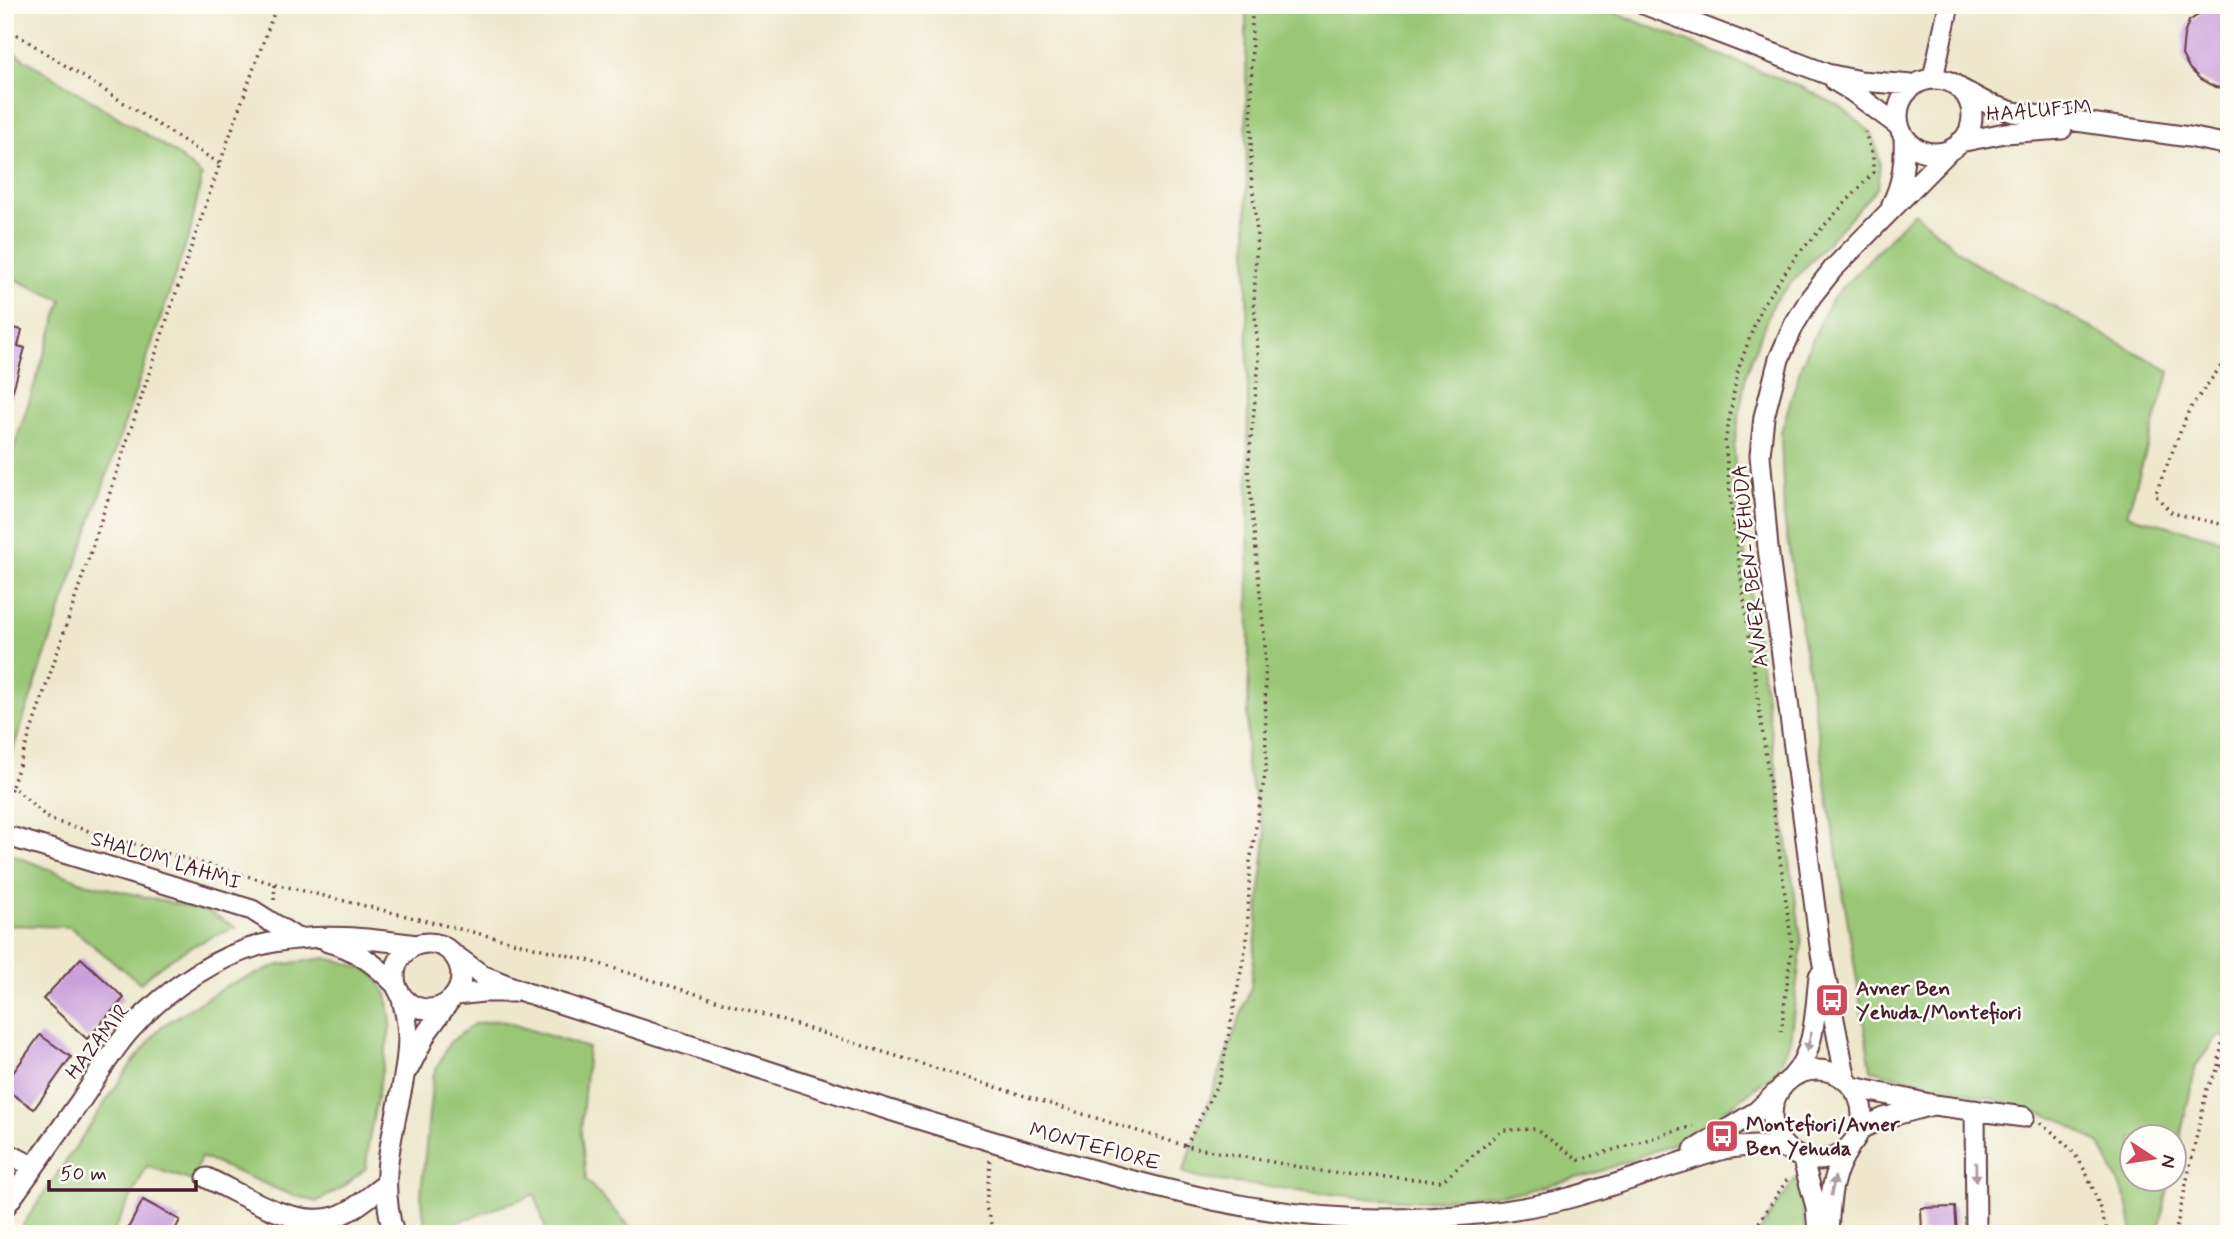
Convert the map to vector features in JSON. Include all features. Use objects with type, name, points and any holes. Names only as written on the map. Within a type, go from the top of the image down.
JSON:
[{"type":"street","points":[[1646,5],[1809,67],[1827,74],[1860,81],[1913,85],[1933,78],[1943,79],[1961,89],[1971,110],[1968,133],[1955,146],[1937,153],[1925,152],[1913,146],[1902,132],[1853,92],[1809,67]]},
{"type":"street","points":[[1933,78],[1949,5]]},
{"type":"street","points":[[1902,132],[1897,115],[1899,103],[1913,85]]},
{"type":"street","name":"HAALUFIM","points":[[1961,89],[1989,104],[2013,112],[2229,145]]},
{"type":"street","name":"HAALUFIM","points":[[1955,146],[2005,132],[2122,128]]},
{"type":"street","name":"AVNER BEN-YEHUDA","points":[[1888,212],[1899,190],[1903,174],[1905,158],[1902,132]]},
{"type":"street","name":"AVNER BEN-YEHUDA","points":[[1849,1083],[1821,954],[1768,548],[1760,455],[1764,417],[1770,386],[1794,325],[1811,297],[1833,269],[1955,146]]},
{"type":"street","name":"SHALOM LAHMI","points":[[14,838],[251,910],[301,939]]},
{"type":"street","name":"HAZAMIR","points":[[5,1207],[130,1030],[161,1000],[200,973],[236,953],[272,942],[360,936],[416,945]]},
{"type":"street","name":"HAZAMIR","points":[[301,939],[330,942],[350,949],[376,964],[399,990]]},
{"type":"street","points":[[394,1234],[388,1215],[386,1184],[397,1102],[405,1068],[408,1038],[397,966],[408,950],[416,945],[427,942],[438,944],[448,948],[456,956],[462,976],[452,999],[422,1042],[397,1102]]},
{"type":"street","name":"AVNER BEN-YEHUDA","points":[[1786,1083],[1805,1059],[1809,1045],[1821,954]]},
{"type":"street","name":"MONTEFIORE","points":[[456,956],[482,975],[527,993],[993,1142],[1199,1198],[1297,1213],[1389,1219],[1452,1216],[1569,1198],[1666,1166],[1745,1145],[1795,1153]]},
{"type":"street","points":[[399,990],[418,1008],[428,1010],[452,999]]},
{"type":"street","name":"MONTEFIORE","points":[[452,999],[483,992],[527,993]]},
{"type":"street","points":[[1818,1234],[1816,1208],[1795,1153],[1780,1139],[1774,1127],[1775,1100],[1786,1083],[1805,1071],[1833,1073],[1849,1083],[1934,1105],[2024,1117]]},
{"type":"street","name":"MONTEFIORE","points":[[1666,1166],[1757,1111],[1786,1083]]},
{"type":"street","points":[[1828,1234],[1832,1183],[1839,1163],[1856,1135],[1862,1114],[1860,1100],[1849,1083]]},
{"type":"street","points":[[1795,1153],[1816,1159],[1830,1157],[1842,1152],[1856,1135],[1884,1118],[1934,1105]]},
{"type":"street","points":[[1975,1110],[1976,1234]]},
{"type":"street","points":[[5,1152],[34,1167]]},
{"type":"street","points":[[207,1178],[275,1210],[299,1218],[330,1218],[348,1212],[386,1184]]},
{"type":"path","points":[[5,803],[232,126],[277,5]]},
{"type":"path","points":[[1186,1146],[1220,1079],[1247,940],[1250,862],[1266,769],[1265,645],[1248,468],[1259,362],[1254,303],[1257,232],[1251,173],[1252,5]]},
{"type":"path","points":[[5,27],[220,164]]},
{"type":"path","points":[[2229,355],[2189,410],[2155,495],[2172,513],[2229,526]]},
{"type":"path","points":[[12,786],[50,820],[275,884],[587,960],[1186,1146],[1332,1173],[1442,1181],[1503,1130],[1535,1129],[1579,1160],[1699,1124]]},
{"type":"path","points":[[273,924],[275,884]]},
{"type":"path","points":[[2175,1234],[2207,1089],[2218,1068],[2229,1003]]},
{"type":"path","points":[[2218,1068],[2229,1061]]},
{"type":"path","points":[[2024,1117],[2041,1123],[2068,1145],[2088,1173],[2108,1234]]},
{"type":"path","points":[[993,1142],[986,1207],[995,1234]]},
{"type":"path","points":[[1751,1234],[1795,1153]]},
{"type":"green space","points":[[1246,5],[1596,5],[1803,88],[1841,107],[1872,133],[1880,162],[1878,187],[1773,303],[1746,374],[1734,448],[1737,501],[1802,943],[1790,1041],[1777,1071],[1689,1138],[1595,1173],[1522,1192],[1424,1201],[1376,1199],[1201,1179],[1183,1172],[1251,987],[1266,835],[1246,766],[1249,670]]},
{"type":"green space","points":[[5,47],[174,152],[202,176],[190,232],[5,773],[5,456],[11,457],[62,300],[5,275]]},
{"type":"green space","points":[[1914,212],[1970,261],[2170,371],[2127,515],[2229,542],[2229,1036],[2217,1037],[2196,1066],[2183,1124],[2118,1124],[2118,1182],[2100,1144],[2059,1119],[2008,1103],[1871,1070],[1784,518],[1781,432],[1802,363],[1830,301]]},
{"type":"green space","points":[[5,852],[85,883],[207,911],[236,927],[185,950],[140,983],[70,927],[5,925]]},
{"type":"green space","points":[[325,958],[372,972],[387,994],[391,1023],[366,1168],[342,1188],[316,1202],[289,1194],[201,1157],[192,1181],[147,1166],[112,1234],[17,1234],[129,1067],[162,1026],[228,985],[279,965]]},
{"type":"green space","points":[[499,1020],[588,1048],[581,1131],[586,1180],[637,1234],[547,1234],[535,1194],[426,1234],[421,1194],[433,1076],[449,1043],[474,1024]]},
{"type":"green space","points":[[1795,1179],[1804,1187],[1804,1234],[1758,1234]]},
{"type":"green space","points":[[2124,1194],[2167,1194],[2158,1234],[2133,1234]]},
{"type":"building","points":[[2214,5],[2229,5],[2229,89],[2215,87],[2200,79],[2189,68],[2182,55],[2189,21]]},
{"type":"building","points":[[5,326],[22,330],[18,346],[25,348],[10,401],[5,401]]},
{"type":"building","points":[[81,958],[124,998],[87,1039],[43,999]]},
{"type":"building","points":[[40,1035],[71,1057],[34,1109],[5,1089],[5,1084]]},
{"type":"building","points":[[143,1200],[180,1220],[173,1234],[125,1234]]},
{"type":"building","points":[[1955,1207],[1957,1234],[1922,1234],[1921,1208]]},
{"type":"place","name":"Avner Ben Yehuda/Montefiori","points":[[1832,1000]]},
{"type":"place","name":"Montefiori/Avner Ben Yehuda","points":[[1722,1136]]}]
